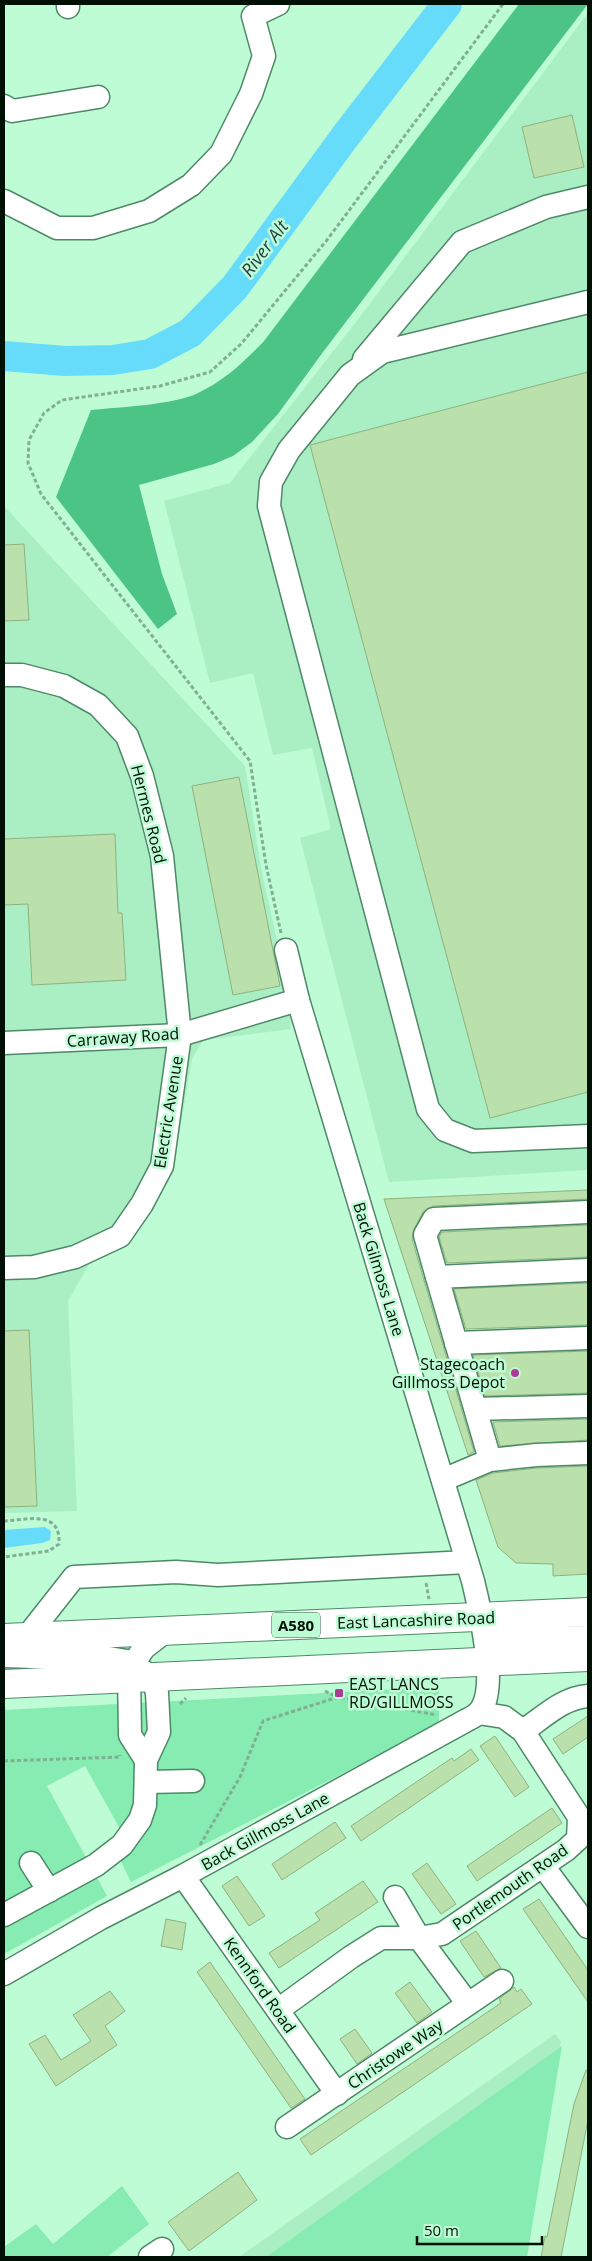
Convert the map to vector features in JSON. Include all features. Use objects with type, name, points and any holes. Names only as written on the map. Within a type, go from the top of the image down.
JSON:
[{"type":"highway","name":"East Lancashire Road","points":[[15,1638],[588,1612]]},
{"type":"highway","points":[[4,1684],[137,1673],[588,1657]]},
{"type":"street","points":[[4,201],[58,228],[93,228],[149,211],[191,185],[221,154],[250,94],[264,56],[249,10],[278,4]]},
{"type":"street","points":[[4,106],[12,112],[98,98]]},
{"type":"street","points":[[588,197],[546,207],[462,242],[289,450],[271,482],[269,506],[428,1109],[445,1130],[474,1141],[588,1136]]},
{"type":"street","points":[[350,376],[382,352],[588,302]]},
{"type":"street","name":"Hermes Road","points":[[4,675],[22,675],[64,686],[98,705],[126,736],[142,776],[162,856],[180,1035]]},
{"type":"street","name":"Back Gilmoss Lane","points":[[286,950],[298,1000],[467,1562],[480,1617],[487,1661]]},
{"type":"street","name":"Carraway Road","points":[[4,1043],[180,1035],[298,1000]]},
{"type":"street","name":"Electric Avenue","points":[[4,1268],[34,1266],[75,1257],[120,1236],[142,1204],[162,1166],[180,1035]]},
{"type":"street","points":[[490,1460],[425,1235],[434,1219],[588,1212]]},
{"type":"street","points":[[437,1277],[588,1270]]},
{"type":"street","points":[[456,1343],[588,1338]]},
{"type":"street","points":[[476,1410],[588,1406]]},
{"type":"street","points":[[443,1480],[490,1460],[536,1455],[588,1453]]},
{"type":"street","points":[[15,1638],[74,1577],[176,1572],[218,1574],[467,1562]]},
{"type":"street","points":[[480,1617],[485,1628],[490,1633],[504,1639],[588,1638]]},
{"type":"street","points":[[137,1673],[153,1640],[167,1630]]},
{"type":"street","points":[[4,1656],[62,1658],[97,1656],[121,1659],[157,1693],[159,1732],[146,1771],[145,1805],[140,1820],[122,1845],[96,1865],[4,1915]]},
{"type":"street","points":[[473,1717],[485,1702],[488,1689],[487,1661]]},
{"type":"street","points":[[523,1731],[565,1701],[576,1697],[588,1696]]},
{"type":"street","name":"Portlemouth Road","points":[[278,2010],[351,1957],[381,1938],[419,1938],[442,1934],[543,1866],[578,1838],[579,1817],[523,1731],[504,1717],[473,1717]]},
{"type":"street","name":"Back Gillmoss Lane","points":[[4,1974],[101,1918],[183,1876],[473,1717]]},
{"type":"street","points":[[146,1771],[192,1781]]},
{"type":"street","points":[[32,1863],[49,1891]]},
{"type":"street","points":[[543,1866],[588,1927]]},
{"type":"street","name":"Kennford Road","points":[[183,1876],[337,2094]]},
{"type":"street","points":[[395,1898],[419,1938],[468,2004]]},
{"type":"street","name":"Christowe Way","points":[[288,2127],[502,1982]]},
{"type":"path","points":[[286,950],[266,865],[250,761],[41,494],[28,463],[29,440],[44,413],[62,400],[160,386],[210,372],[241,344],[327,240],[503,4]]},
{"type":"path","points":[[4,1521],[44,1519],[54,1525],[59,1534],[59,1544],[49,1551],[4,1557]]},
{"type":"path","points":[[199,1847],[240,1777],[263,1721],[338,1697],[473,1717]]},
{"type":"path","points":[[4,1761],[120,1757],[119,1749]]},
{"type":"shaded area","points":[[519,4],[588,4],[278,414],[252,442],[233,456],[214,464],[139,485],[162,574],[177,614],[158,629],[56,497],[91,410],[146,405],[188,397],[217,383],[249,356],[264,341]]},
{"type":"shaded area","points":[[588,13],[588,1170],[389,1182],[300,838],[331,829],[312,748],[273,755],[253,673],[210,683],[164,501],[230,483],[353,326]]},
{"type":"shaded area","points":[[4,506],[245,766],[261,868],[286,982],[291,1029],[203,1040],[192,1059],[173,1172],[129,1243],[92,1259],[68,1301],[77,1511],[4,1513]]},
{"type":"shaded area","points":[[439,1687],[439,1724],[131,1882],[112,1843],[124,1836],[85,1766],[47,1786],[107,1896],[4,1954],[4,1710]]},
{"type":"shaded area","points":[[555,2034],[561,2042],[518,2257],[239,2257]]},
{"type":"shaded area","points":[[562,2046],[527,2257],[266,2257]]},
{"type":"shaded area","points":[[122,2186],[149,2224],[107,2257],[4,2257],[4,2247],[36,2224],[53,2244]]},
{"type":"water","points":[[45,1527],[51,1531],[50,1540],[42,1543],[4,1548],[4,1530]]},
{"type":"building","points":[[572,115],[584,167],[534,178],[522,127]]},
{"type":"building","points":[[588,372],[588,1092],[490,1118],[310,445]]},
{"type":"building","points":[[24,544],[29,620],[4,621],[4,545]]},
{"type":"building","points":[[239,777],[280,986],[233,995],[192,786]]},
{"type":"building","points":[[115,834],[118,913],[122,913],[126,980],[32,985],[28,904],[4,905],[4,839]]},
{"type":"building","points":[[588,1190],[588,1199],[433,1206],[423,1212],[414,1229],[412,1239],[474,1452],[468,1455],[384,1199]]},
{"type":"building","points":[[588,1225],[588,1257],[447,1263],[439,1237],[442,1232]]},
{"type":"building","points":[[588,1283],[588,1325],[466,1329],[454,1289]]},
{"type":"building","points":[[29,1330],[37,1506],[4,1507],[4,1331]]},
{"type":"building","points":[[588,1351],[588,1393],[485,1396],[473,1355]]},
{"type":"building","points":[[588,1419],[588,1440],[500,1446],[493,1422]]},
{"type":"building","points":[[588,1466],[588,1574],[553,1576],[553,1564],[516,1563],[498,1547],[476,1480],[493,1473],[537,1468]]},
{"type":"building","points":[[588,1716],[588,1737],[563,1754],[553,1739]]},
{"type":"building","points":[[495,1736],[529,1787],[515,1797],[480,1746]]},
{"type":"building","points":[[471,1749],[479,1760],[361,1841],[351,1826],[452,1758],[454,1761]]},
{"type":"building","points":[[552,1808],[562,1823],[477,1881],[467,1866]]},
{"type":"building","points":[[335,1822],[346,1838],[282,1880],[272,1864]]},
{"type":"building","points":[[427,1863],[456,1904],[441,1914],[412,1874]]},
{"type":"building","points":[[237,1876],[265,1916],[249,1926],[222,1886]]},
{"type":"building","points":[[363,1881],[378,1902],[279,1968],[269,1953],[320,1920],[315,1913]]},
{"type":"building","points":[[539,1899],[588,1970],[588,2002],[523,1909]]},
{"type":"building","points":[[166,1919],[186,1923],[182,1950],[161,1946]]},
{"type":"building","points":[[476,1931],[501,1968],[484,1977],[460,1941]]},
{"type":"building","points":[[210,1962],[305,2099],[291,2108],[197,1972]]},
{"type":"building","points":[[410,1982],[432,2012],[417,2023],[395,1993]]},
{"type":"building","points":[[514,1987],[517,1992],[521,1989],[532,2004],[311,2155],[300,2139],[501,2003],[499,1999]]},
{"type":"building","points":[[110,1991],[125,2011],[105,2026],[117,2045],[56,2086],[29,2044],[45,2035],[61,2060],[91,2041],[73,2015]]},
{"type":"building","points":[[355,2029],[372,2053],[357,2064],[340,2039]]},
{"type":"building","points":[[586,2070],[588,2070],[588,2120],[561,2257],[541,2257],[545,2236],[547,2237],[574,2104]]},
{"type":"building","points":[[238,2172],[257,2200],[189,2251],[168,2222]]},
{"type":"waterway","name":"River Alt","points":[[4,356],[65,361],[113,360],[150,354],[190,333],[235,287],[344,138],[447,4]]},
{"type":"place","name":"Stagecoach Gillmoss Depot","points":[[515,1373]]},
{"type":"place","name":"EAST LANCS RD/GILLMOSS","points":[[339,1693]]}]
